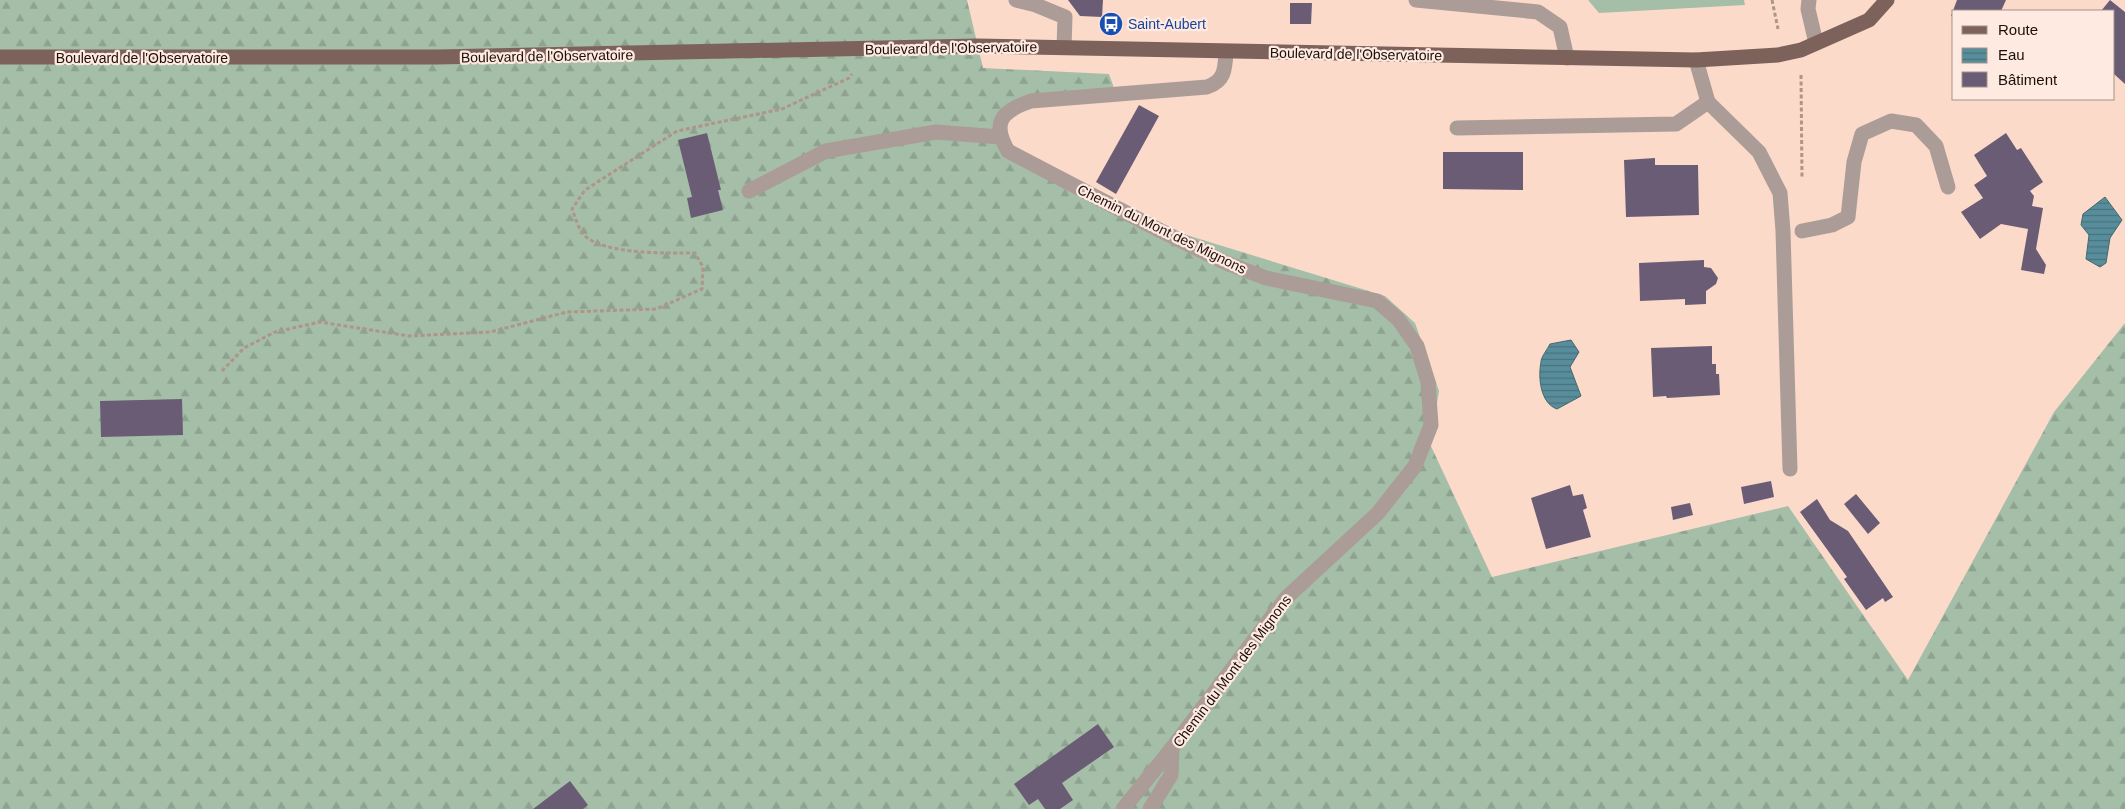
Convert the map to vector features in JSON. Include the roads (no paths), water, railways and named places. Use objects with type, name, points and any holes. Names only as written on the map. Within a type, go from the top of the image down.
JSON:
[{"type":"main road","name":"Boulevard de l'Observatoire","points":[[0,57],[427,58],[977,46],[1696,60],[1778,55],[1802,50],[1870,20],[1887,0]]},
{"type":"street","points":[[1016,0],[1036,5],[1065,17],[1064,47]]},
{"type":"street","points":[[1416,0],[1509,4],[1538,12],[1560,27],[1567,58]]},
{"type":"street","points":[[1808,0],[1808,9],[1816,43]]},
{"type":"street","points":[[749,191],[826,151],[936,132],[1000,137],[999,124],[1006,112],[1031,101],[1207,87],[1217,84],[1224,73],[1226,52]]},
{"type":"street","points":[[1696,60],[1708,102],[1759,152],[1780,193],[1783,231],[1790,469]]},
{"type":"street","points":[[1457,128],[1676,124],[1708,102]]},
{"type":"street","points":[[1802,230],[1832,225],[1848,217],[1854,162],[1862,134],[1891,121],[1916,124],[1936,146],[1948,187]]},
{"type":"street","name":"Chemin du Mont des Mignons","points":[[1000,137],[1008,151],[1224,262],[1266,278],[1377,301],[1398,319],[1417,346],[1428,382],[1431,425],[1415,466],[1378,513],[1286,598],[1172,748],[1171,776],[1150,809]]},
{"type":"street","points":[[1123,809],[1172,748]]},
{"type":"water","points":[[2105,197],[2122,220],[2110,238],[2106,263],[2100,267],[2086,259],[2089,235],[2081,225],[2083,214]]},
{"type":"water","points":[[1571,340],[1579,352],[1570,367],[1581,396],[1557,409],[1547,401],[1542,389],[1540,382],[1541,360],[1550,344]]},
{"type":"place","name":"Saint-Aubert","points":[[1111,24]]}]
